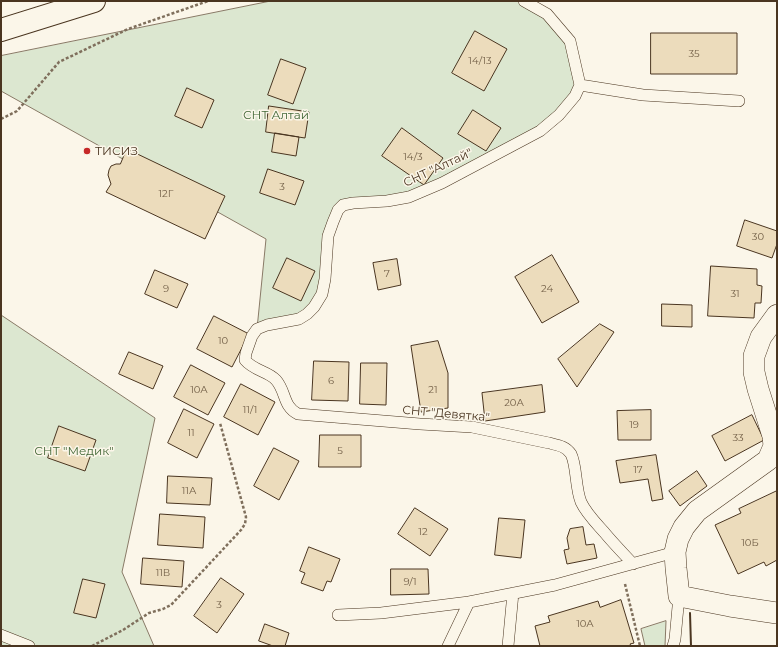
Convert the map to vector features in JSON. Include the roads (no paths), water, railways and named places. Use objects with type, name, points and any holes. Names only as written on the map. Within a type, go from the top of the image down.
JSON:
[{"type":"highway","points":[[1,30],[94,1]]},
{"type":"street","points":[[777,315],[761,337],[754,356],[754,372],[758,389],[773,436],[774,446],[768,460],[697,511],[684,528],[678,539],[675,552],[679,596],[777,613]]},
{"type":"lane","points":[[524,1],[547,14],[570,41],[580,84],[644,95],[739,101]]},
{"type":"lane","name":"СНТ \"Алтай\"","points":[[257,330],[268,325],[299,319],[314,307],[322,294],[325,279],[328,236],[338,210],[343,205],[387,201],[409,197],[442,183],[540,131],[559,115],[575,96],[580,84]]},
{"type":"lane","name":"СНТ \"Девятка\"","points":[[257,330],[252,336],[245,360],[249,365],[275,379],[279,384],[289,407],[293,412],[298,414],[472,427],[560,445],[566,448],[574,465],[577,488],[582,503],[591,518],[633,564]]},
{"type":"lane","points":[[338,615],[381,613],[469,602],[555,585],[675,552]]},
{"type":"lane","points":[[508,646],[513,593]]},
{"type":"lane","points":[[673,646],[679,596]]},
{"type":"lane","points":[[448,646],[469,602]]},
{"type":"lane","points":[[1,636],[29,646]]},
{"type":"place","name":"ТИСИЗ","points":[[87,151]]},
{"type":"park label","name":"СНТ Алтай","points":[[276,115]]},
{"type":"park label","name":"СНТ \"Медик\"","points":[[74,451]]}]
